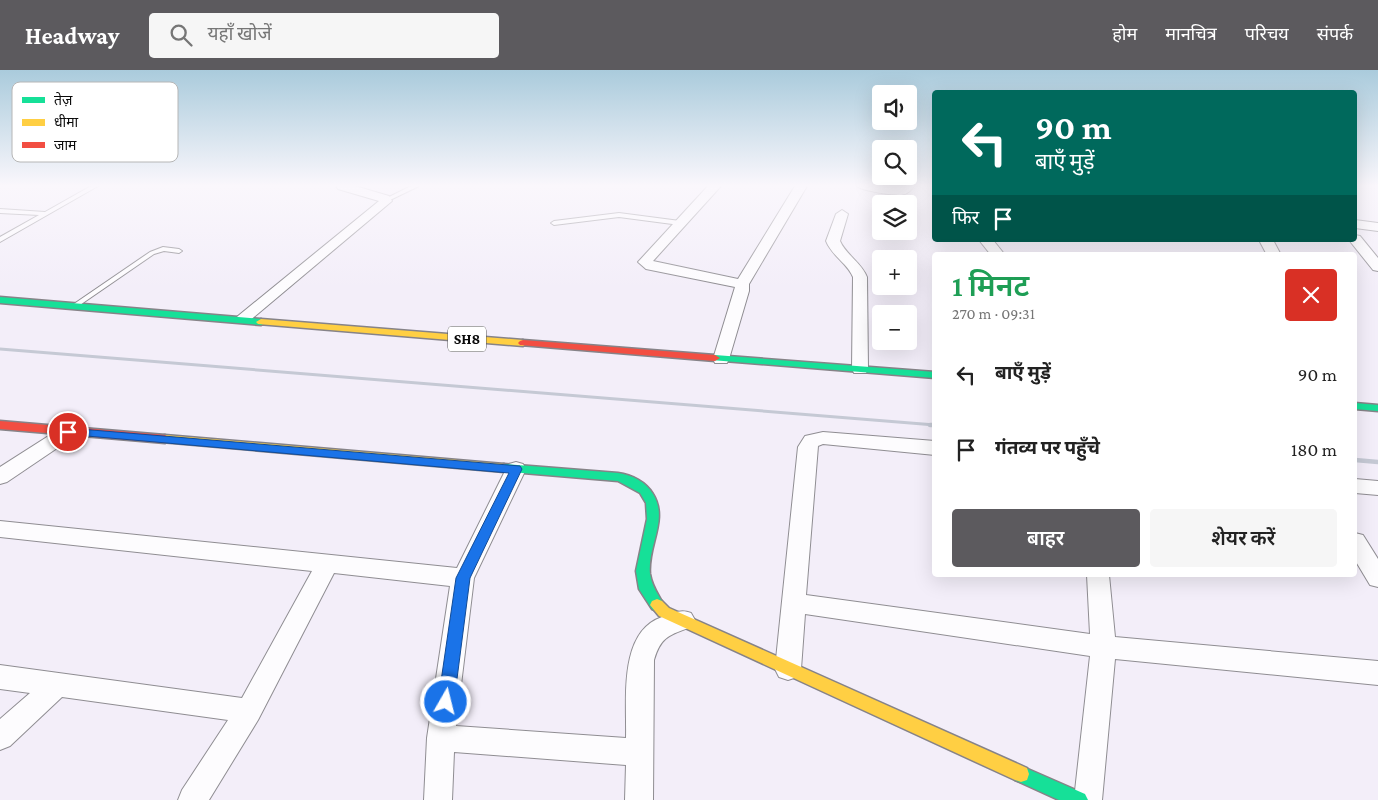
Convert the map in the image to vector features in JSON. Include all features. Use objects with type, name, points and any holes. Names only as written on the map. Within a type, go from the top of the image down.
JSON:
[{"type":"main road","name":"SH8","points":[[0,300],[517,343],[932,374]]},
{"type":"main road","points":[[1357,406],[1378,408]]},
{"type":"main road","points":[[0,425],[624,478],[640,484],[650,494],[655,507],[643,566],[643,582],[646,592],[664,612],[1073,798]]},
{"type":"street","points":[[243,319],[362,220]]},
{"type":"street","points":[[684,220],[646,260],[646,264],[742,284]]},
{"type":"street","points":[[720,359],[742,292],[742,284],[780,220]]},
{"type":"street","points":[[840,220],[833,241],[837,248],[859,270],[862,282],[860,369]]},
{"type":"street","points":[[1357,224],[1378,227]]},
{"type":"street","points":[[1357,241],[1378,267]]},
{"type":"street","points":[[988,242],[996,252]]},
{"type":"street","points":[[0,477],[68,432]]},
{"type":"street","points":[[788,669],[810,441],[823,438],[932,448]]},
{"type":"street","points":[[438,800],[441,738],[463,578],[516,469]]},
{"type":"street","points":[[1357,486],[1378,488]]},
{"type":"street","points":[[0,529],[463,578]]},
{"type":"street","points":[[1357,544],[1378,578]]},
{"type":"street","points":[[192,800],[250,711],[328,563]]},
{"type":"street","points":[[1073,798],[1101,682],[1103,647],[1098,577]]},
{"type":"street","points":[[794,603],[1103,647],[1378,673]]},
{"type":"street","points":[[639,800],[641,660],[650,636],[663,626],[683,620]]},
{"type":"street","points":[[0,677],[250,711]]},
{"type":"street","points":[[0,737],[58,684]]},
{"type":"street","points":[[441,738],[641,753]]},
{"type":"lane","points":[[0,240],[35,220]]},
{"type":"lane","points":[[554,223],[577,220]]},
{"type":"lane","points":[[661,220],[680,224]]},
{"type":"lane","points":[[75,306],[152,253],[163,250],[179,251]]},
{"type":"railway","points":[[0,349],[932,425]]},
{"type":"railway","points":[[1357,460],[1378,462]]},
{"type":"traffic: fast","points":[[0,300],[261,322]]},
{"type":"traffic: fast","points":[[715,358],[932,375]]},
{"type":"traffic: fast","points":[[1357,406],[1378,408]]},
{"type":"traffic: fast","points":[[504,468],[618,477],[626,479],[644,490],[652,503],[653,519],[643,571],[646,589],[657,605]]},
{"type":"traffic: fast","points":[[1021,774],[1079,800]]},
{"type":"traffic: slow","points":[[261,322],[523,343]]},
{"type":"traffic: slow","points":[[165,439],[504,468]]},
{"type":"traffic: slow","points":[[657,605],[664,612],[1021,774]]},
{"type":"traffic: jam","points":[[523,343],[715,358]]},
{"type":"traffic: jam","points":[[0,425],[165,439]]},
{"type":"route","points":[[68,432],[516,469],[463,578],[446,702]]}]
